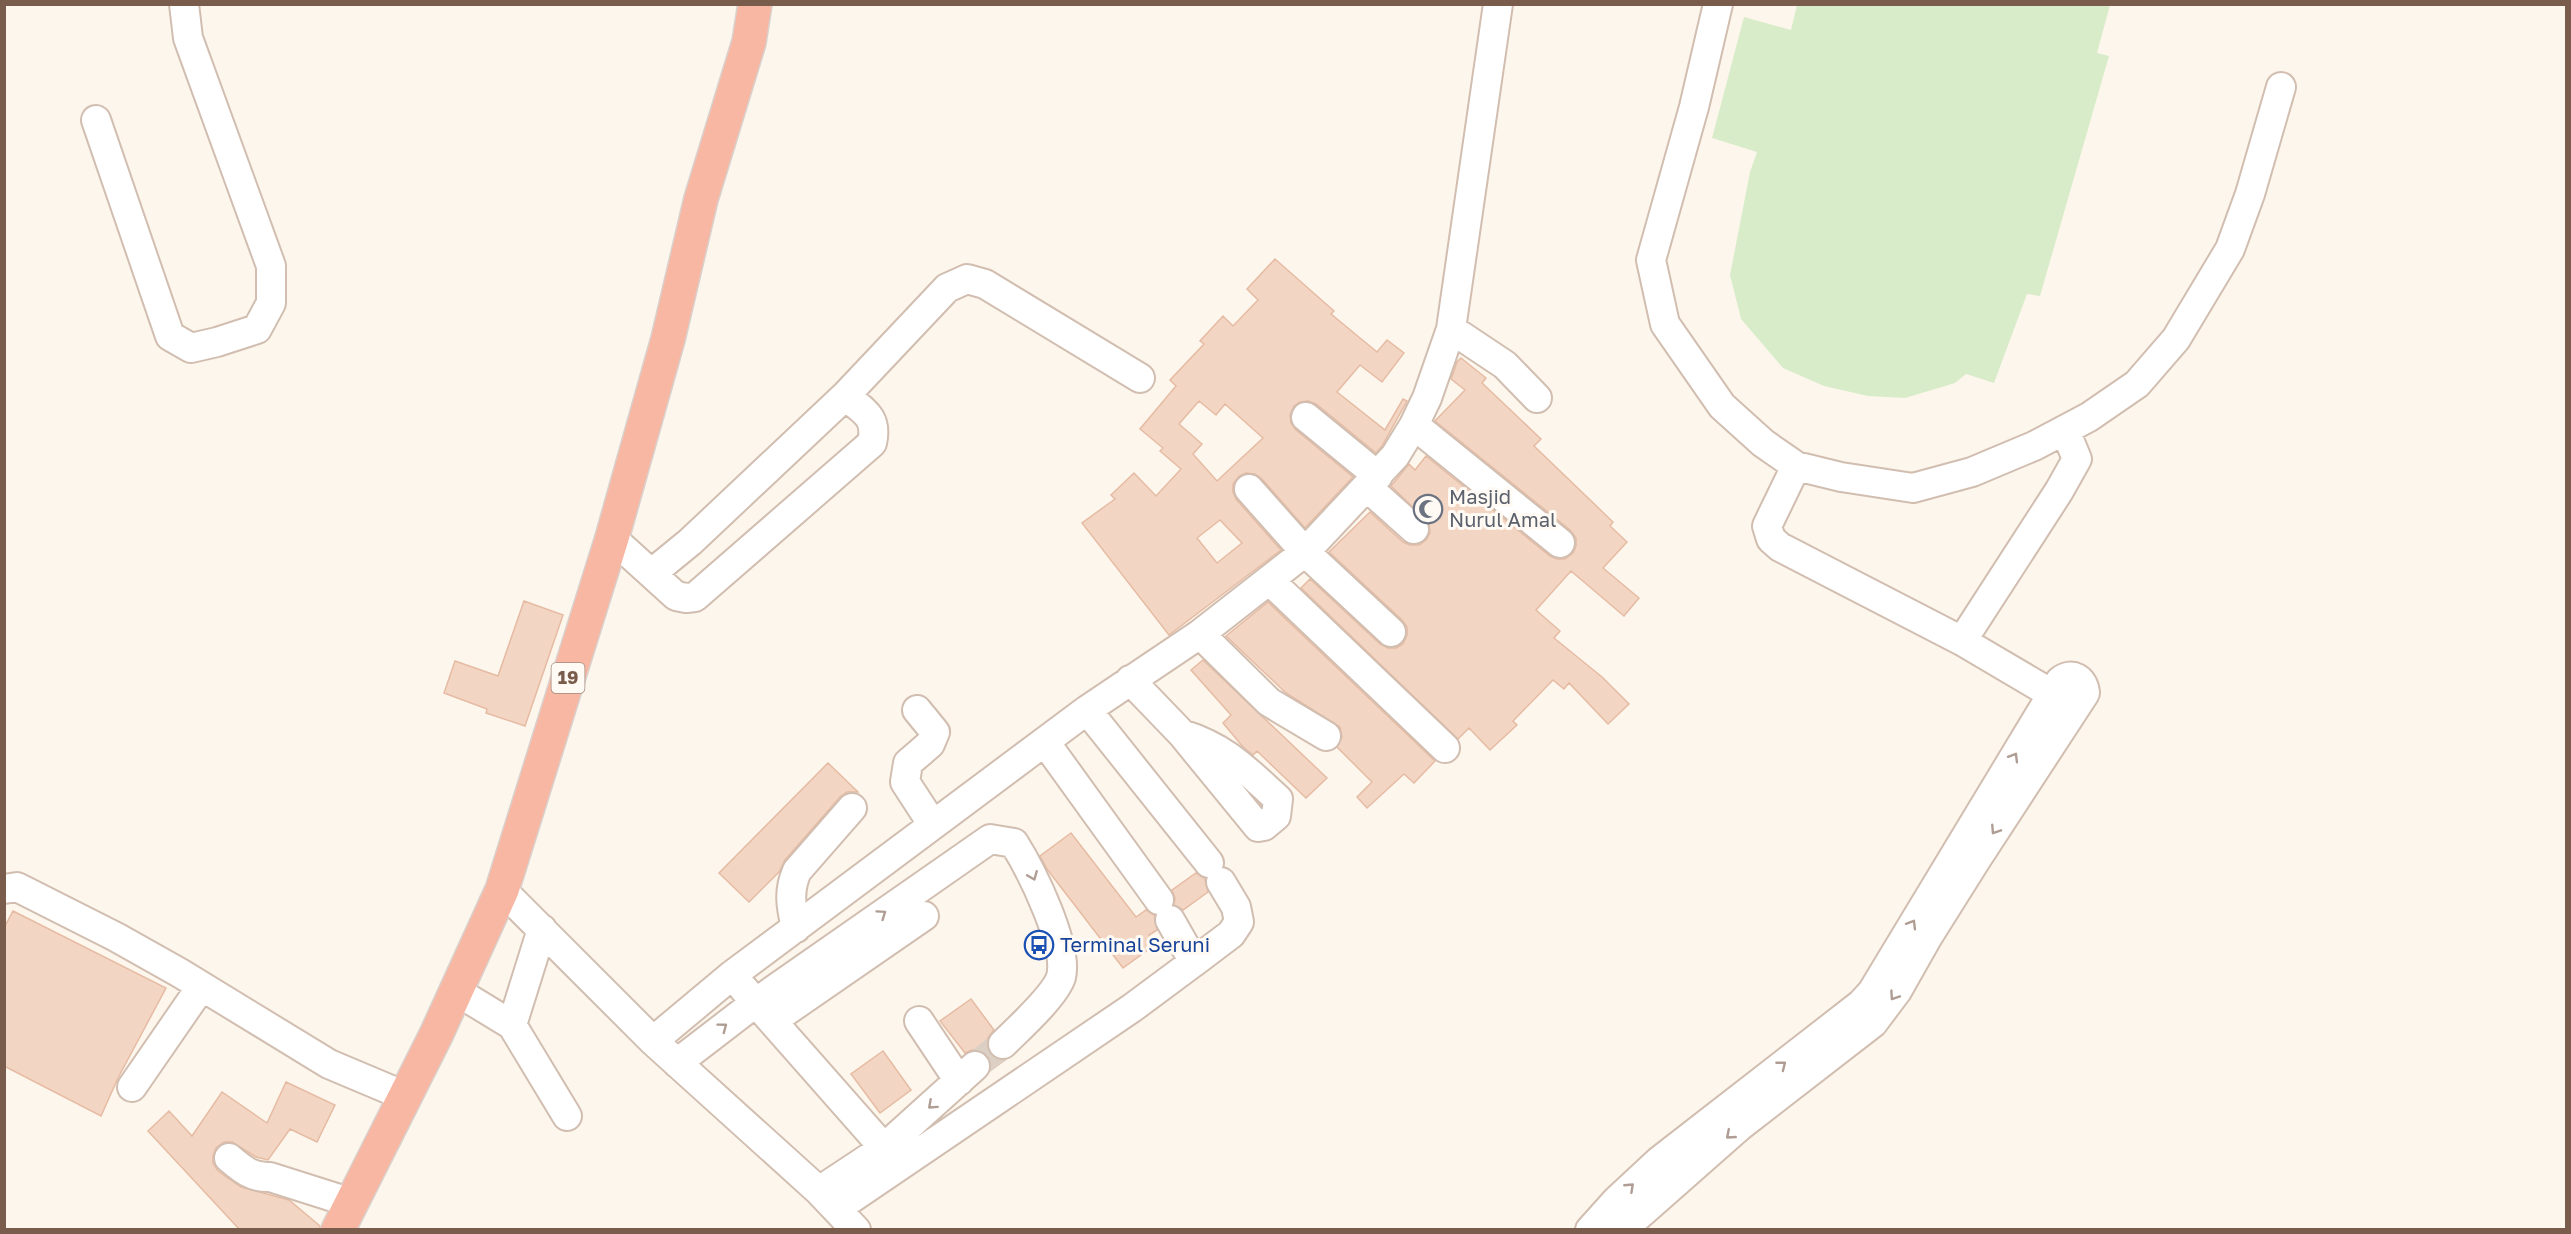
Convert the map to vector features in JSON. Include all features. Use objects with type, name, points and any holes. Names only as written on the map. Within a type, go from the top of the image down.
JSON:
[{"type":"highway","name":"19","points":[[345,1216],[456,992],[502,890],[612,538],[668,339],[701,199],[749,42],[755,4]]},
{"type":"street","points":[[96,120],[170,336],[191,348],[257,329],[271,303],[271,266],[188,38],[184,4]]},
{"type":"street","points":[[653,1041],[732,975],[1087,710],[1200,634],[1305,552],[1395,456],[1427,398],[1451,329],[1498,4]]},
{"type":"street","points":[[1718,4],[1694,107],[1651,260],[1665,324],[1722,406],[1763,443],[1796,466],[1841,477],[1913,488],[1972,472],[2065,430],[2137,384],[2176,339],[2230,249],[2250,194],[2281,87]]},
{"type":"street","points":[[652,573],[690,542],[845,396],[948,288],[967,279],[985,284],[1140,378]]},
{"type":"street","points":[[1451,329],[1505,364],[1537,398]]},
{"type":"street","points":[[612,538],[676,597],[695,597],[872,443],[875,429],[868,416],[845,396]]},
{"type":"street","points":[[1306,417],[1372,481],[1414,529]]},
{"type":"street","points":[[1414,425],[1560,543]]},
{"type":"street","points":[[1962,641],[2060,490],[2077,459],[2065,430]]},
{"type":"street","points":[[1796,466],[1767,526],[1772,539],[1780,547],[1962,641],[2052,694]]},
{"type":"street","points":[[1250,489],[1305,552],[1390,632]]},
{"type":"street","points":[[1269,580],[1445,748]]},
{"type":"street","points":[[1200,634],[1269,702],[1326,736]]},
{"type":"street","points":[[1592,1228],[1659,1161],[1861,1004],[1872,992],[2052,694],[2065,677],[2072,676],[2080,679],[2085,693],[1976,860],[1885,1009],[1860,1034],[1740,1126],[1622,1230]]},
{"type":"street","points":[[1130,680],[1182,735]]},
{"type":"street","points":[[917,710],[934,732],[930,744],[908,764],[905,782],[933,825]]},
{"type":"street","points":[[844,1218],[1194,962],[1231,934],[1239,922],[1236,907],[1215,873],[1087,710]]},
{"type":"street","points":[[1045,742],[1165,910],[1194,962]]},
{"type":"street","points":[[796,928],[789,902],[792,882],[797,871],[852,808]]},
{"type":"street","points":[[763,1012],[990,839],[1014,843],[1031,870],[1061,951],[1060,977],[1046,1000],[1003,1044]]},
{"type":"street","points":[[4,889],[17,887],[125,942],[329,1064],[405,1096]]},
{"type":"street","points":[[502,890],[653,1041],[844,1218]]},
{"type":"street","points":[[677,1063],[924,916]]},
{"type":"street","points":[[512,1025],[542,930]]},
{"type":"street","points":[[732,975],[884,1148]]},
{"type":"street","points":[[132,1087],[201,987]]},
{"type":"street","points":[[456,992],[512,1025],[567,1116]]},
{"type":"street","points":[[844,1218],[884,1148],[967,1073],[919,1021]]},
{"type":"street","points":[[229,1158],[246,1172],[258,1178],[270,1177],[345,1216]]},
{"type":"green space","points":[[1797,5],[2110,5],[2097,53],[2109,56],[2040,296],[2027,294],[1994,383],[1966,374],[1955,383],[1905,398],[1868,396],[1824,386],[1783,368],[1741,319],[1730,275],[1750,172],[1757,152],[1712,138],[1744,17],[1791,30]]},
{"type":"building","points":[[1275,259],[1334,311],[1331,314],[1377,352],[1387,340],[1404,353],[1382,382],[1360,365],[1337,392],[1385,430],[1403,399],[1407,401],[1376,453],[1316,404],[1308,401],[1294,406],[1290,415],[1295,429],[1353,477],[1305,528],[1261,478],[1255,474],[1246,473],[1239,476],[1233,484],[1236,499],[1281,550],[1169,635],[1082,523],[1115,499],[1111,495],[1134,473],[1156,496],[1181,469],[1160,451],[1163,448],[1140,429],[1176,386],[1170,380],[1204,344],[1200,341],[1223,316],[1233,326],[1258,300],[1247,289]],"holes":[[[1199,401],[1216,415],[1225,404],[1263,438],[1217,481],[1193,454],[1202,444],[1179,424]],[[1220,520],[1242,543],[1217,563],[1197,538]]]},
{"type":"building","points":[[1461,358],[1486,378],[1482,383],[1541,439],[1534,446],[1613,522],[1610,526],[1627,542],[1603,568],[1639,598],[1624,616],[1571,571],[1536,610],[1560,631],[1554,638],[1602,677],[1629,704],[1608,724],[1569,683],[1564,689],[1553,680],[1513,721],[1517,725],[1490,750],[1469,728],[1458,739],[1301,588],[1310,579],[1380,644],[1388,648],[1396,648],[1403,644],[1407,635],[1407,627],[1402,620],[1329,552],[1370,512],[1403,542],[1419,545],[1426,540],[1430,533],[1429,523],[1391,486],[1409,464],[1415,470],[1426,456],[1550,556],[1565,559],[1573,553],[1576,538],[1570,530],[1435,421],[1465,390],[1451,379],[1457,362]]},
{"type":"building","points":[[524,601],[563,615],[525,726],[486,713],[487,709],[444,693],[455,661],[498,676]]},
{"type":"building","points":[[1268,602],[1435,761],[1414,783],[1404,774],[1367,808],[1357,797],[1372,782],[1337,747],[1342,737],[1340,727],[1286,693],[1226,636]]},
{"type":"building","points":[[1203,660],[1327,778],[1306,798],[1257,751],[1253,755],[1243,747],[1223,723],[1231,715],[1191,670]]},
{"type":"building","points":[[828,763],[858,792],[847,792],[840,797],[785,860],[779,872],[749,902],[719,873]]},
{"type":"building","points":[[1071,833],[1136,917],[1146,910],[1155,916],[1157,930],[1149,935],[1156,944],[1123,968],[1047,869],[1040,856]]},
{"type":"building","points":[[1196,873],[1205,879],[1208,892],[1183,910],[1174,905],[1175,898],[1172,890]]},
{"type":"building","points":[[13,911],[166,988],[118,1078],[101,1116],[4,1066],[4,928]]},
{"type":"building","points":[[971,999],[994,1030],[987,1039],[987,1049],[992,1056],[1005,1060],[991,1070],[991,1062],[987,1055],[980,1050],[965,1053],[940,1021]]},
{"type":"building","points":[[883,1051],[911,1090],[880,1113],[851,1074]]},
{"type":"building","points":[[286,1082],[335,1105],[317,1142],[290,1129],[268,1160],[256,1157],[232,1142],[224,1142],[216,1148],[213,1163],[218,1171],[241,1187],[289,1200],[320,1226],[320,1230],[240,1230],[148,1131],[169,1111],[192,1136],[222,1092],[267,1123]]},
{"type":"tunnel","points":[[975,1066],[1003,1044]]},
{"type":"place","name":"Masjid Nurul Amal","points":[[1428,509]]},
{"type":"place","name":"Terminal Seruni","points":[[1039,945]]}]
